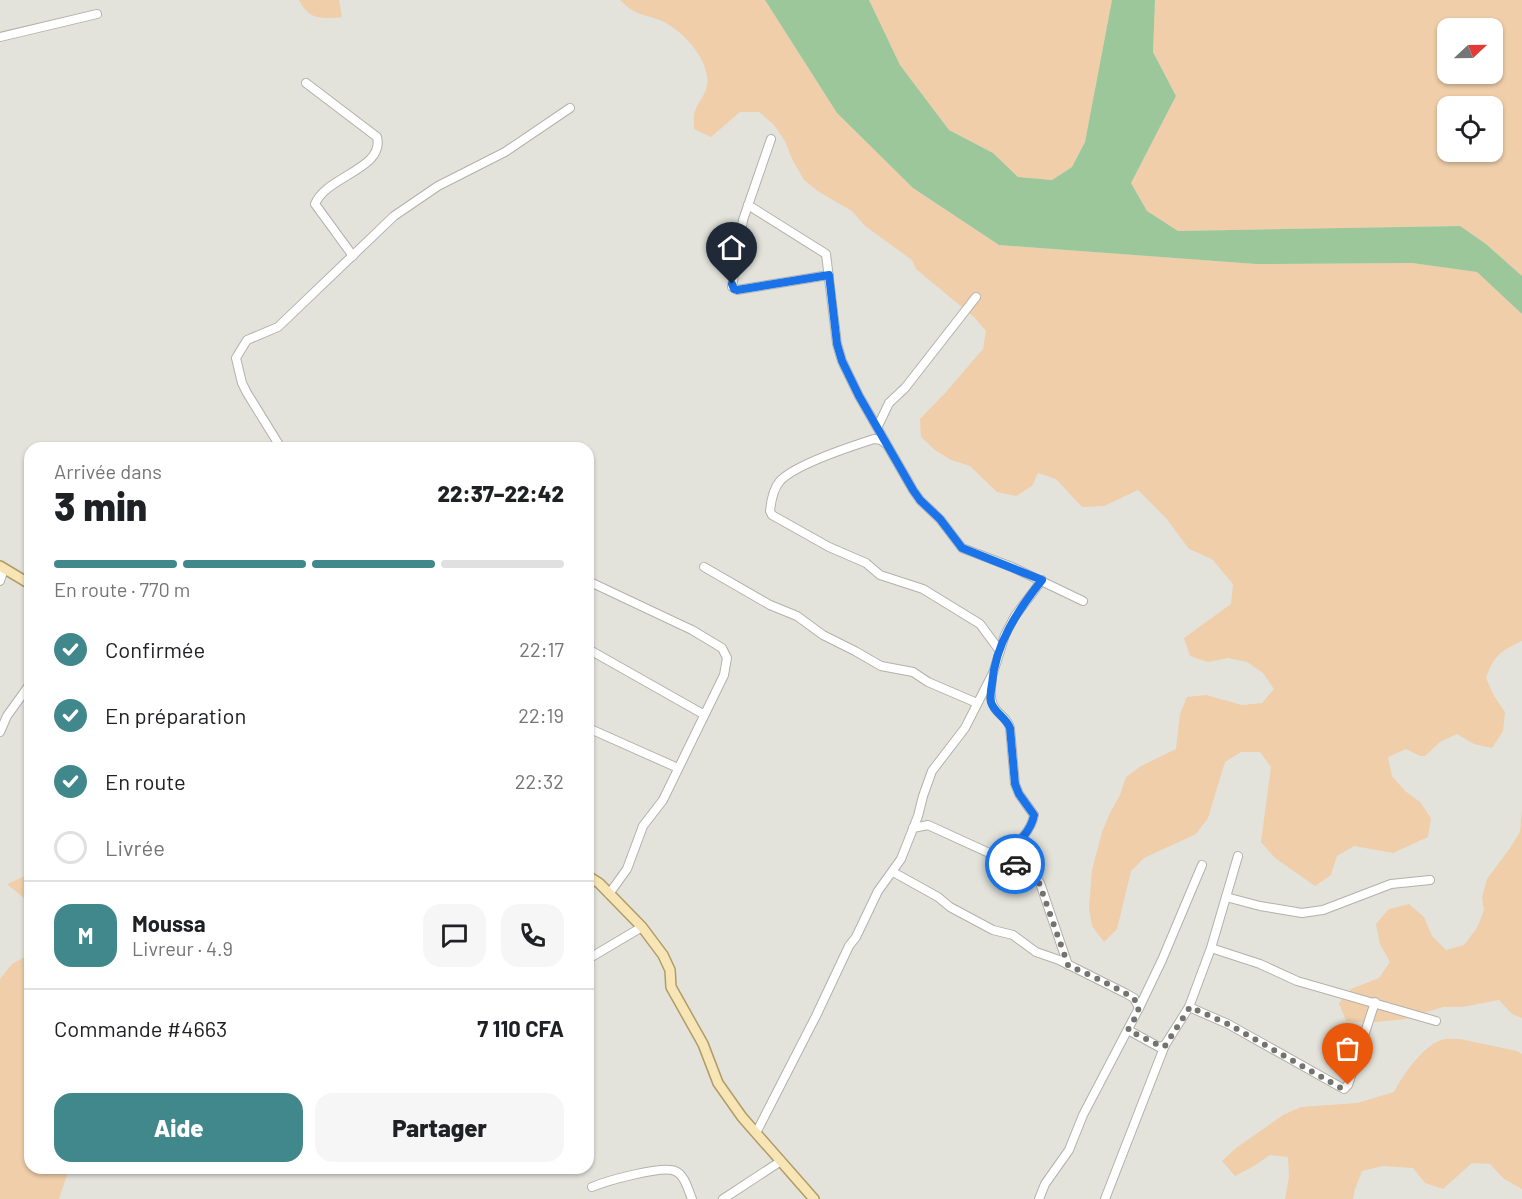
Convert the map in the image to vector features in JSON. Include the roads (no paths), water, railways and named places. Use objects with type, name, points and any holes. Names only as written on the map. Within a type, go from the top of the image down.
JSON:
[{"type":"main road","points":[[2,568],[24,581]]},
{"type":"main road","points":[[594,881],[642,927],[668,965],[669,981],[673,993],[703,1044],[718,1083],[756,1132],[814,1199]]},
{"type":"street","points":[[0,37],[97,14]]},
{"type":"street","points":[[306,83],[377,137],[379,145],[377,153],[368,162],[322,192],[315,204],[353,256]]},
{"type":"street","points":[[277,442],[242,383],[237,362],[238,354],[245,342],[278,327],[394,216],[438,186],[505,152],[570,108]]},
{"type":"street","points":[[771,139],[743,220],[732,284],[734,289],[829,275]]},
{"type":"street","points":[[748,205],[826,254],[837,344],[842,361],[859,396],[920,500],[940,519],[959,546],[1042,580],[1083,601]]},
{"type":"street","points":[[878,426],[889,403],[905,388],[976,297]]},
{"type":"street","points":[[887,445],[881,440],[874,439],[814,462],[786,476],[779,481],[775,489],[771,501],[771,515],[829,547],[866,563],[880,575],[923,589],[980,624],[1000,651]]},
{"type":"street","points":[[704,567],[770,605],[797,616],[823,635],[881,666],[913,672],[928,682],[977,703]]},
{"type":"street","points":[[0,581],[2,568]]},
{"type":"street","points":[[756,1132],[878,891],[902,859],[932,771],[964,728],[993,673],[1005,635],[1015,616],[1042,580]]},
{"type":"street","points":[[594,584],[692,630],[725,652],[727,664],[724,675],[663,800],[644,826],[627,869],[609,894]]},
{"type":"street","points":[[594,652],[703,714]]},
{"type":"street","points":[[993,673],[991,702],[996,711],[1008,722],[1015,784],[1019,794],[1034,815],[1034,820],[1022,839],[1001,858]]},
{"type":"street","points":[[0,732],[7,716],[24,692]]},
{"type":"street","points":[[594,731],[678,768]]},
{"type":"street","points":[[913,828],[928,825],[1033,873],[1037,877],[1068,965]]},
{"type":"street","points":[[1105,1199],[1165,1046],[1190,1007],[1211,948],[1238,856]]},
{"type":"street","points":[[1039,1199],[1045,1184],[1069,1150],[1083,1115],[1139,1008],[1202,865]]},
{"type":"street","points":[[893,872],[984,925],[1013,935],[1036,952],[1068,965],[1134,998],[1139,1008]]},
{"type":"street","points":[[1226,897],[1260,906],[1302,913],[1323,910],[1391,884],[1430,880]]},
{"type":"street","points":[[594,954],[642,927]]},
{"type":"street","points":[[1211,948],[1260,964],[1297,981],[1436,1021]]},
{"type":"street","points":[[1190,1007],[1228,1024],[1344,1089],[1348,1085],[1375,1002]]},
{"type":"street","points":[[1128,1030],[1160,1047],[1165,1046]]},
{"type":"street","points":[[723,1199],[733,1196],[781,1161]]},
{"type":"street","points":[[592,1187],[616,1178],[670,1170],[681,1175],[692,1199]]}]
